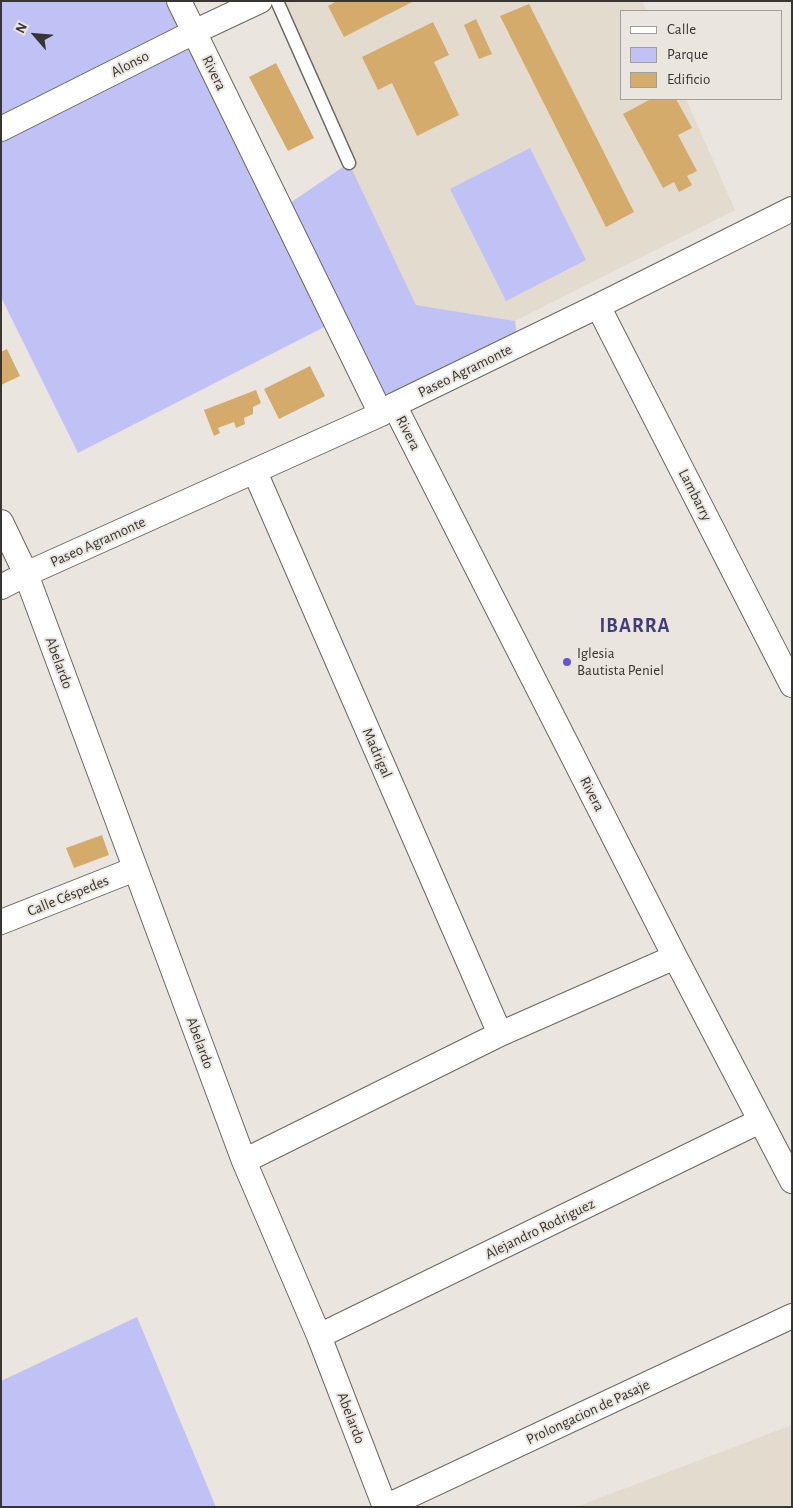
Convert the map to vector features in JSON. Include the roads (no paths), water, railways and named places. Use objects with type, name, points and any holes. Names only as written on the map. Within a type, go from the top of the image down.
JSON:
[{"type":"street","name":"Rivera","points":[[179,1],[387,410],[792,1181]]},
{"type":"street","name":"Alonso","points":[[1,129],[260,1]]},
{"type":"street","name":"Paseo Agramonte","points":[[1,587],[387,410],[792,209]]},
{"type":"street","name":"Lambarry","points":[[598,306],[784,651],[792,685]]},
{"type":"street","name":"Madrigal","points":[[255,472],[500,1034]]},
{"type":"street","name":"Abelardo","points":[[1,522],[26,574],[244,1161],[319,1336],[385,1507]]},
{"type":"street","name":"Calle Céspedes","points":[[1,922],[135,869]]},
{"type":"street","points":[[244,1161],[500,1034],[674,957]]},
{"type":"street","name":"Alejandro Rodriguez","points":[[319,1336],[760,1121]]},
{"type":"street","name":"Prolongacion de Pasaje","points":[[385,1507],[792,1316]]},
{"type":"lane","points":[[277,1],[349,163]]},
{"type":"place","name":"Iglesia Bautista Peniel","points":[[567,662]]},
{"type":"district","name":"IBARRA","points":[[635,626]]}]
